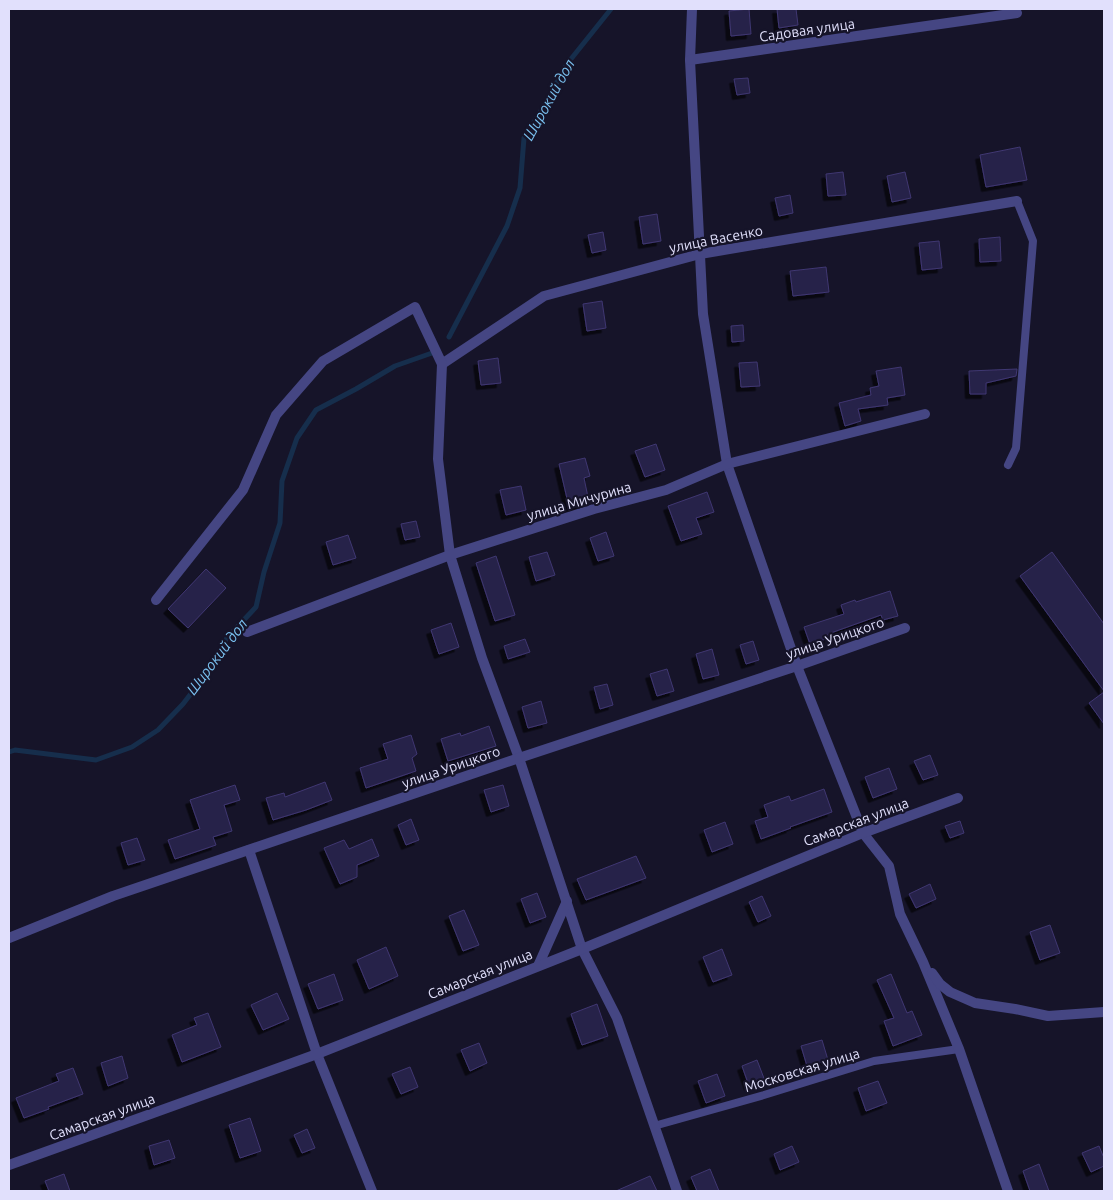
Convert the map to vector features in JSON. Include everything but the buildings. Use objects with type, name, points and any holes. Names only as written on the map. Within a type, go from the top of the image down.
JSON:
[{"type":"street","points":[[692,9],[690,60],[703,314],[727,464],[797,666],[863,833],[889,866],[900,914],[923,962],[959,1049],[1008,1191]]},
{"type":"street","name":"Садовая улица","points":[[690,60],[1017,13]]},
{"type":"street","name":"улица Васенко","points":[[442,364],[544,296],[700,254],[1017,201]]},
{"type":"street","points":[[156,600],[243,490],[276,415],[323,361],[415,307],[442,364],[438,459],[450,555],[482,658],[519,758],[582,948],[616,1018],[677,1191]]},
{"type":"street","name":"улица Мичурина","points":[[247,632],[450,555],[594,509],[666,490],[727,464],[925,414]]},
{"type":"street","name":"улица Урицкого","points":[[9,938],[113,896],[906,628]]},
{"type":"street","name":"Самарская улица","points":[[9,1165],[317,1054],[863,833],[958,798]]},
{"type":"street","points":[[249,850],[317,1054],[372,1191]]},
{"type":"street","points":[[538,966],[567,901]]},
{"type":"street","points":[[923,962],[940,984],[950,992],[975,1003],[1048,1016],[1104,1012]]},
{"type":"lane","points":[[1008,465],[1016,448],[1033,241],[1017,201]]},
{"type":"lane","name":"Московская улица","points":[[654,1126],[874,1061],[959,1049]]},
{"type":"waterway","name":"Широкий дол","points":[[449,337],[507,226],[520,188],[524,138],[567,64],[611,9]]},
{"type":"waterway","name":"Широкий дол","points":[[9,752],[15,750],[96,760],[132,747],[158,730],[183,704],[206,674],[227,638],[256,607],[264,572],[280,523],[282,481],[297,438],[316,410],[395,366],[432,353]]}]
